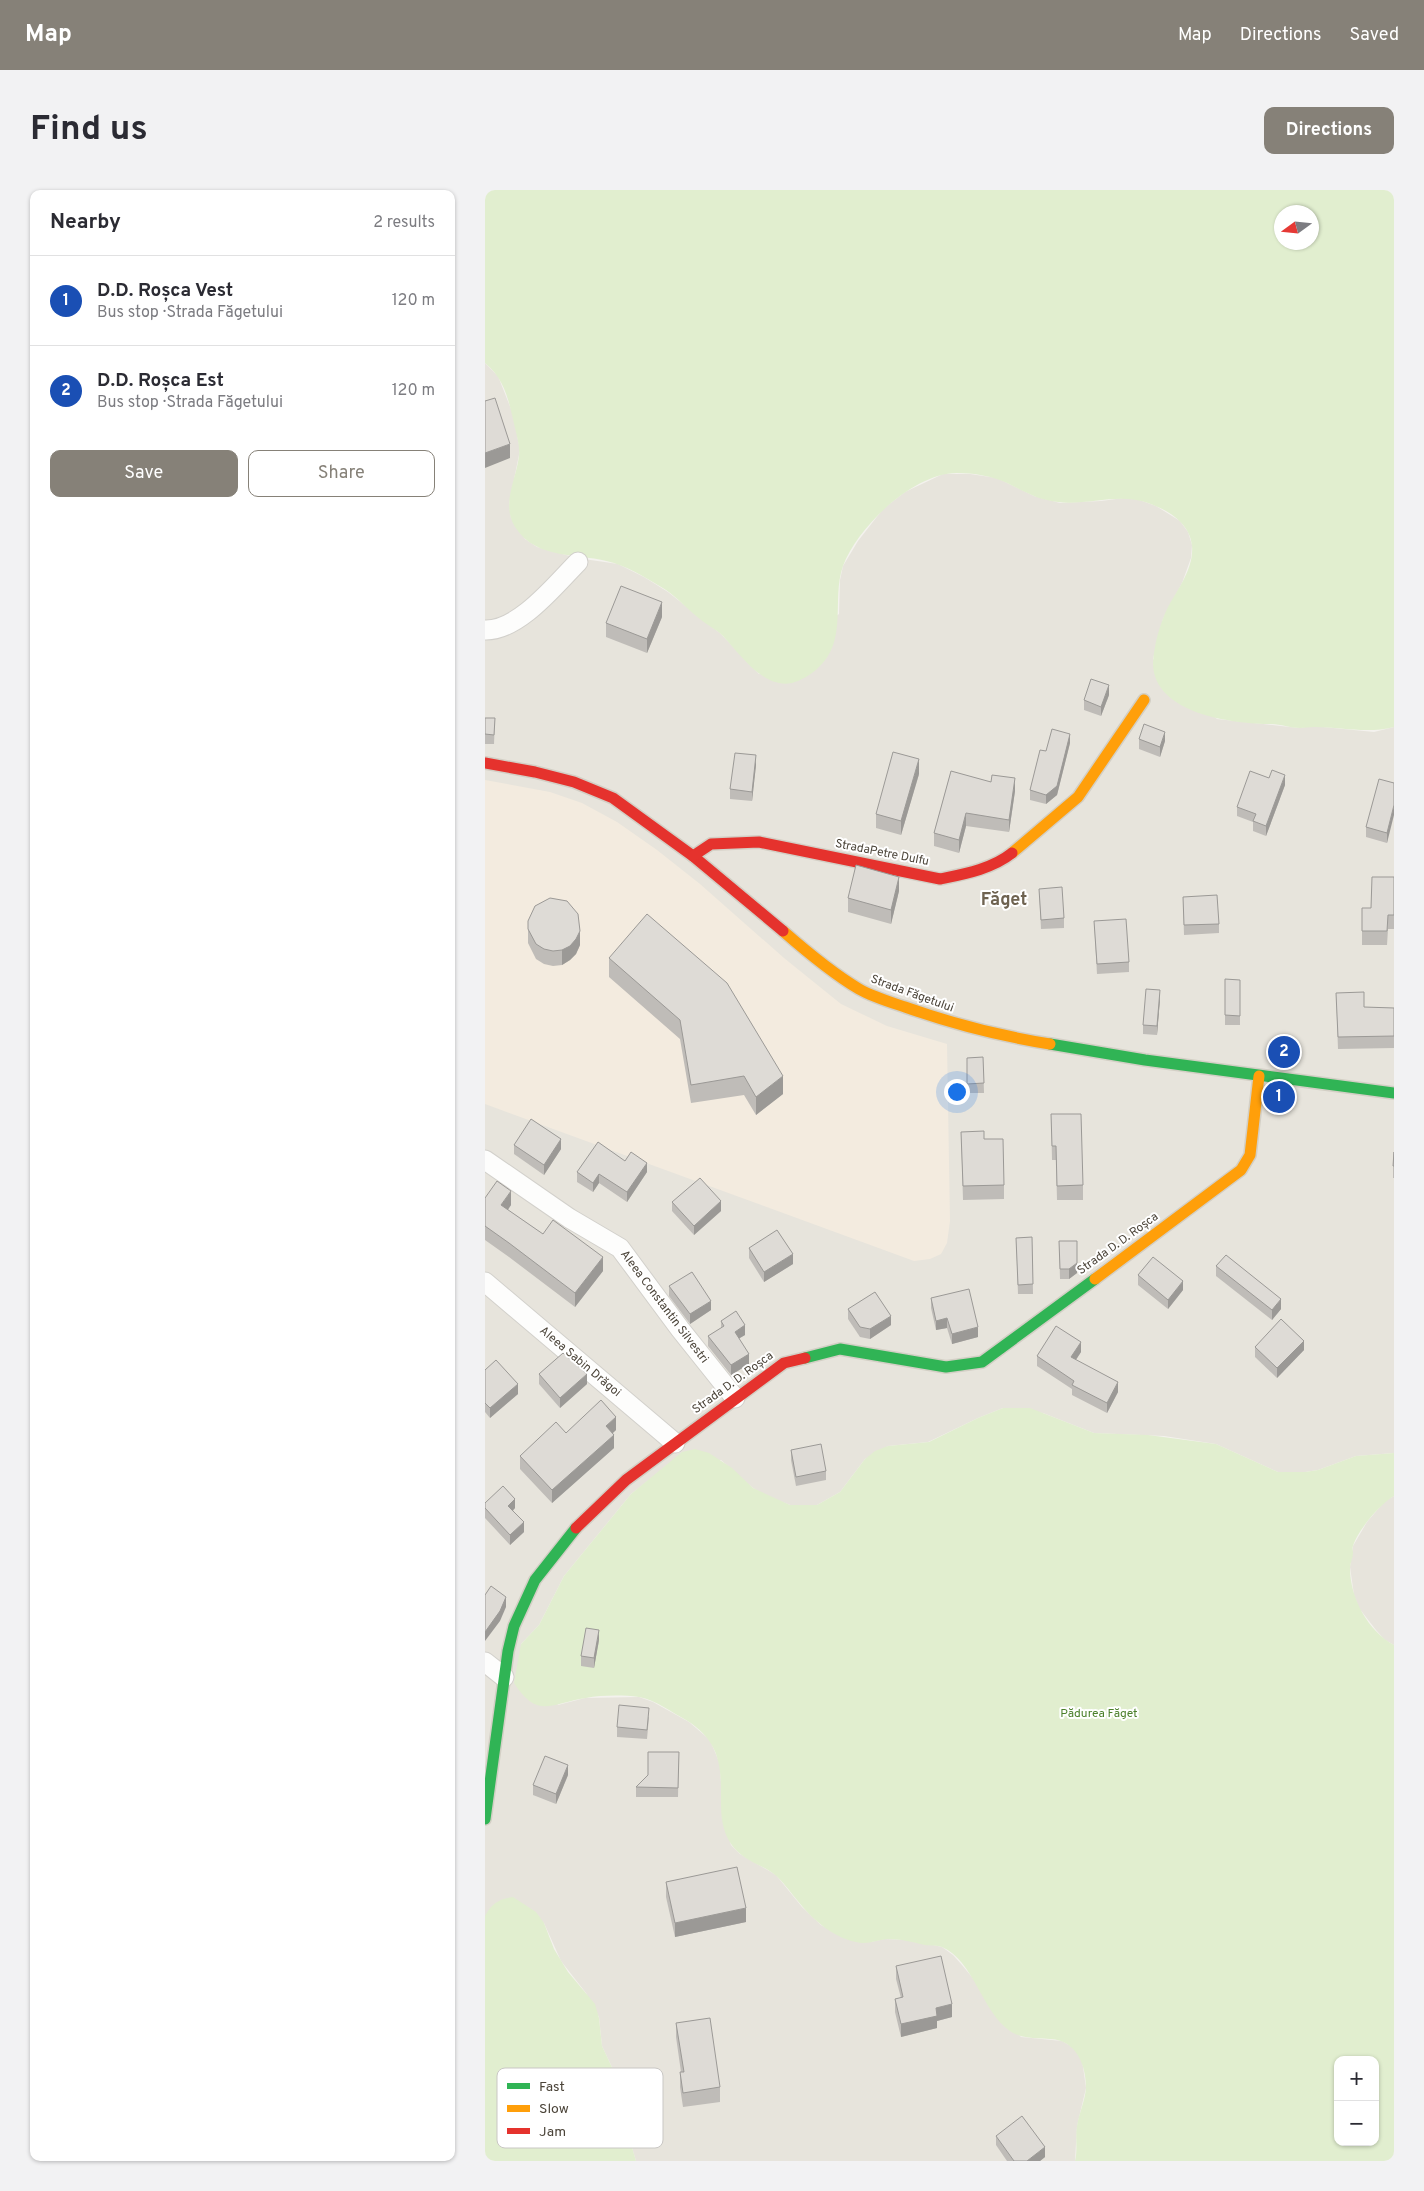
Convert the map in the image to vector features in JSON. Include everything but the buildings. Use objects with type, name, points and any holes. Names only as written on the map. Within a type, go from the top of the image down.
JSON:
[{"type":"street","points":[[485,630],[495,630],[527,613],[578,562]]},
{"type":"street","name":"StradaPetre Dulfu","points":[[693,856],[711,844],[759,842],[940,879],[966,874],[1003,860],[1078,797],[1144,700]]},
{"type":"street","name":"Strada Făgetului","points":[[485,763],[535,772],[574,782],[613,798],[693,856],[830,969],[860,989],[907,1009],[947,1022],[1003,1036],[1145,1060],[1394,1093]]},
{"type":"street","name":"Strada D. D. Roșca","points":[[485,1819],[504,1677],[514,1626],[535,1580],[581,1522],[626,1480],[784,1363],[840,1349],[946,1367],[982,1362],[1241,1170],[1250,1155],[1259,1076]]},
{"type":"street","name":"Aleea Constantin Silvestri","points":[[485,1160],[569,1218],[620,1248],[679,1329],[735,1398]]},
{"type":"street","name":"Aleea Sabin Drăgoi","points":[[485,1282],[675,1443]]},
{"type":"street","points":[[485,1662],[504,1677]]},
{"type":"shaded area","points":[[485,363],[498,376],[513,414],[520,450],[509,504],[511,518],[525,539],[537,547],[577,558],[618,564],[644,577],[668,592],[721,634],[759,674],[839,614],[840,580],[843,566],[858,541],[883,509],[905,492],[943,474],[970,474],[997,478],[1034,496],[1060,503],[1131,497],[1156,506],[1180,521],[1188,532],[1192,545],[1191,558],[1182,583],[1163,619],[1153,659],[1217,719],[1299,728],[1313,726],[1374,732],[1394,727],[1394,1453],[1356,1456],[1318,1470],[1278,1472],[1216,1444],[1164,1436],[1094,1433],[1043,1413],[1003,1408],[928,1442],[888,1446],[865,1459],[840,1492],[817,1505],[790,1505],[765,1495],[753,1488],[721,1460],[673,1461],[631,1494],[564,1576],[539,1625],[521,1644],[558,1705],[585,1698],[639,1697],[653,1702],[689,1722],[710,1740],[720,1764],[723,1818],[731,1845],[740,1854],[776,1875],[802,1907],[821,1925],[845,1938],[871,1942],[884,1939],[911,1940],[942,1947],[962,1965],[1021,2037],[1062,2041],[1074,2048],[1082,2060],[1086,2088],[1077,2126],[1075,2161],[636,2161],[632,2148],[663,2148],[663,2068],[612,2068],[602,2046],[599,2017],[586,1993],[561,1961],[544,1923],[485,1916]]},
{"type":"shaded area","points":[[485,780],[550,792],[582,803],[617,822],[657,850],[700,884],[784,958],[841,1004],[887,1026],[947,1044],[950,1221],[947,1243],[941,1254],[930,1259],[914,1261],[485,1104]]},
{"type":"shaded area","points":[[1394,1496],[1394,1645],[1385,1640],[1359,1608],[1354,1595],[1350,1567],[1353,1546],[1367,1522],[1385,1501]]},
{"type":"green space","points":[[485,190],[1394,190],[1394,727],[1374,730],[1324,727],[1300,728],[1275,724],[1237,722],[1198,713],[1181,705],[1166,694],[1157,680],[1153,663],[1162,620],[1185,578],[1191,562],[1192,546],[1190,538],[1177,518],[1163,509],[1136,500],[1111,499],[1073,503],[1060,502],[1037,497],[995,478],[957,473],[940,475],[923,482],[889,504],[874,519],[850,551],[843,566],[838,592],[836,633],[833,646],[827,658],[806,677],[792,683],[771,681],[753,668],[720,634],[670,593],[647,579],[614,563],[547,551],[535,546],[524,538],[515,527],[509,510],[509,501],[519,456],[517,438],[506,392],[492,370],[485,363]]},
{"type":"green space","name":"Pădurea Făget","points":[[1003,1408],[1030,1408],[1094,1433],[1148,1435],[1216,1444],[1278,1472],[1318,1470],[1356,1456],[1394,1453],[1394,1496],[1376,1511],[1364,1525],[1353,1547],[1350,1568],[1353,1591],[1362,1612],[1376,1631],[1394,1645],[1394,2161],[1075,2161],[1077,2126],[1086,2088],[1081,2060],[1068,2044],[1055,2040],[1029,2038],[1010,2031],[1000,2023],[992,2012],[962,1963],[942,1947],[892,1939],[860,1943],[847,1940],[823,1926],[803,1907],[777,1877],[741,1855],[727,1836],[722,1820],[720,1768],[715,1751],[704,1735],[686,1720],[651,1701],[633,1696],[599,1696],[555,1705],[538,1705],[531,1702],[514,1683],[521,1644],[539,1625],[564,1576],[631,1494],[682,1452],[695,1449],[709,1453],[732,1468],[753,1488],[790,1505],[817,1505],[840,1492],[865,1459],[875,1451],[888,1446],[929,1442]]},
{"type":"green space","points":[[513,1897],[536,1912],[544,1923],[554,1949],[568,1972],[595,2004],[599,2018],[602,2046],[612,2068],[497,2068],[497,2148],[632,2148],[636,2161],[485,2161],[485,1916],[496,1902]]},
{"type":"traffic: fast","points":[[1050,1044],[1145,1060],[1394,1093]]},
{"type":"traffic: fast","points":[[805,1358],[840,1349],[946,1367],[982,1362],[1095,1279]]},
{"type":"traffic: fast","points":[[485,1819],[508,1651],[514,1626],[535,1580],[576,1528]]},
{"type":"traffic: slow","points":[[1012,853],[1078,797],[1144,700]]},
{"type":"traffic: slow","points":[[783,931],[829,969],[849,983],[870,994],[959,1024],[1050,1044]]},
{"type":"traffic: slow","points":[[1095,1279],[1241,1170],[1250,1155],[1259,1076]]},
{"type":"traffic: jam","points":[[485,763],[535,772],[574,782],[613,798],[693,856],[783,931]]},
{"type":"traffic: jam","points":[[693,856],[711,844],[759,842],[940,879],[987,867],[1012,853]]},
{"type":"traffic: jam","points":[[576,1528],[626,1480],[784,1363],[805,1358]]},
{"type":"place","name":"D.D. Roșca Est","points":[[1284,1052]]},
{"type":"place","name":"D.D. Roșca Vest","points":[[1279,1097]]},
{"type":"district","name":"Făget","points":[[1004,900]]}]
